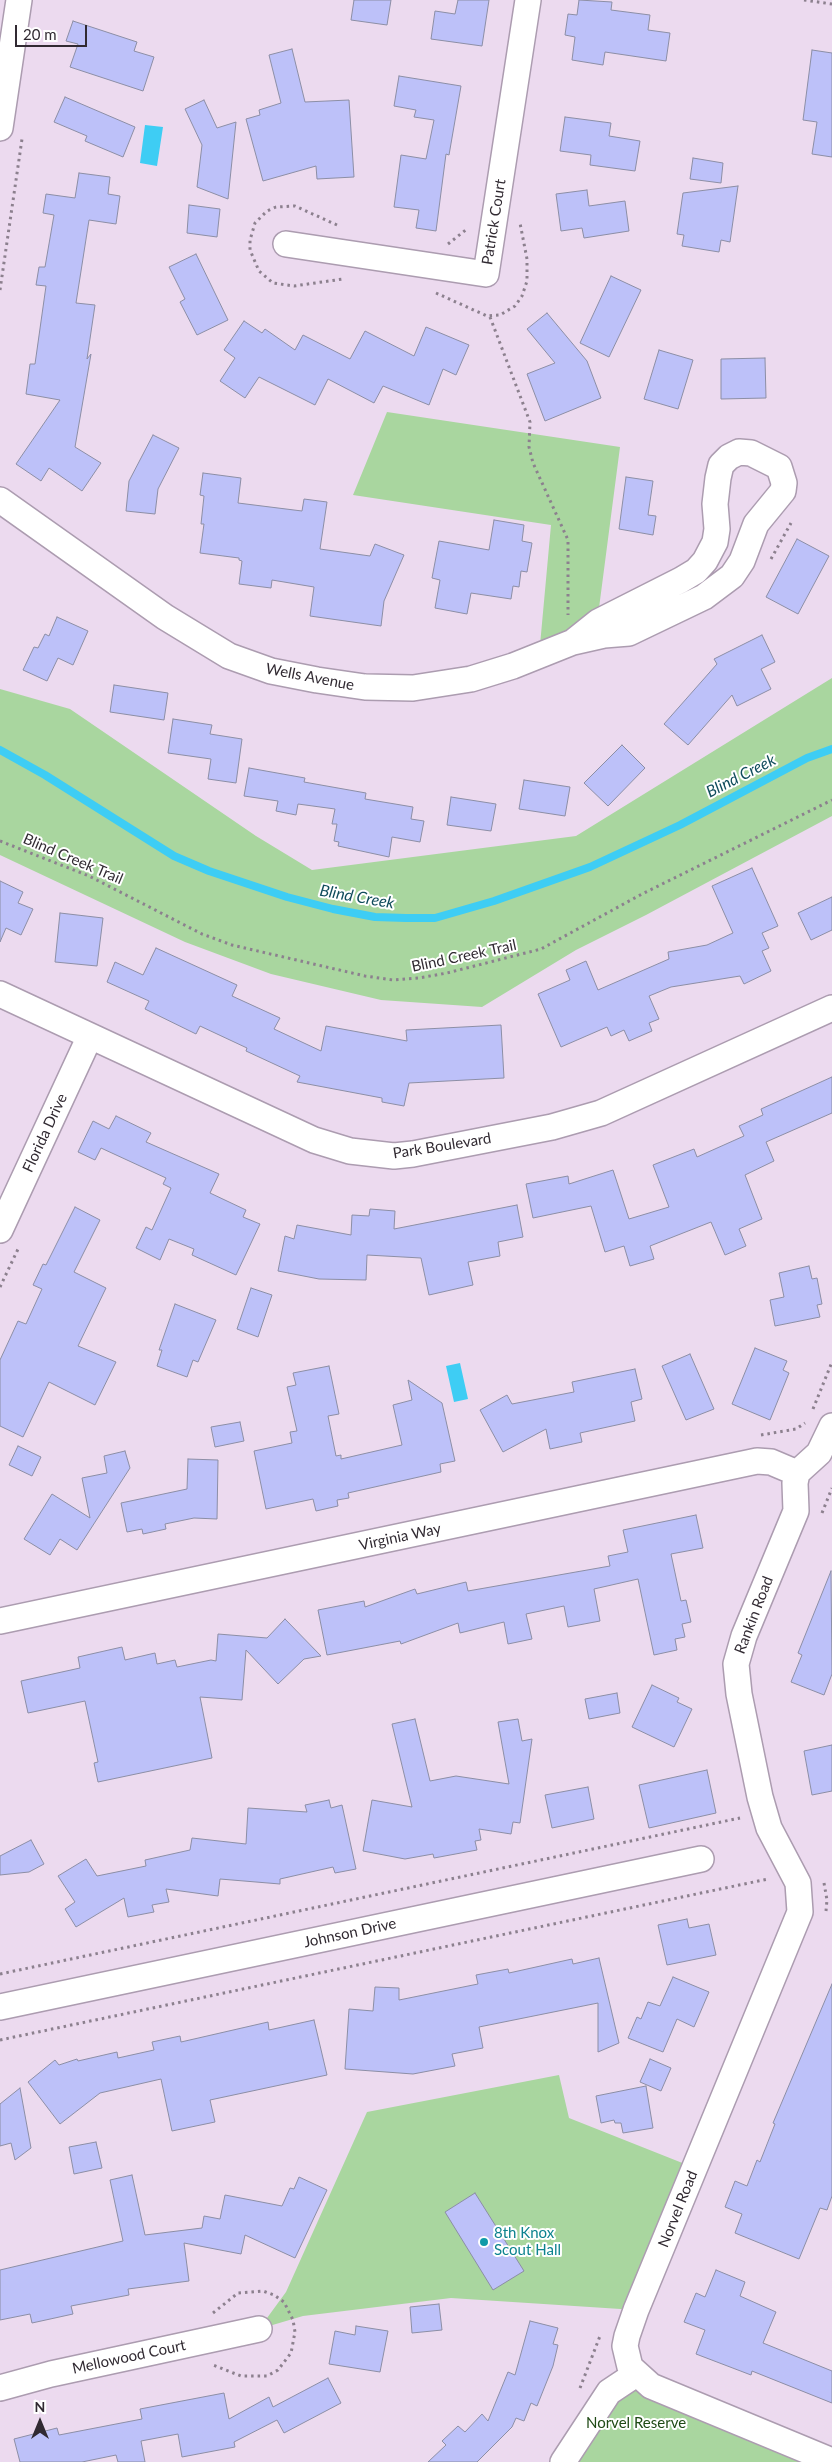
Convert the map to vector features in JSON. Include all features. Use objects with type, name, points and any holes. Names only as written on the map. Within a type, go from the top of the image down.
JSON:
[{"type":"street","points":[[11,132],[19,0]]},
{"type":"street","name":"Patrick Court","points":[[286,244],[486,274],[528,0]]},
{"type":"street","name":"Wells Avenue","points":[[0,500],[195,637],[229,656],[271,671],[365,687],[413,688],[471,679],[513,666],[571,630],[598,622],[682,580],[696,571],[706,561],[715,542],[717,529],[715,504],[721,465],[729,457],[739,452],[751,453],[779,467],[784,483],[783,491],[756,524],[742,561],[732,576],[704,597],[629,632],[604,635],[571,630]]},
{"type":"street","name":"Park Boulevard","points":[[0,994],[314,1140],[350,1151],[394,1156],[552,1127],[601,1113],[832,1008]]},
{"type":"street","name":"Florida Drive","points":[[0,1230],[90,1036]]},
{"type":"street","points":[[798,1473],[819,1453],[832,1426]]},
{"type":"street","name":"Virginia Way","points":[[0,1621],[757,1461],[771,1462],[798,1473]]},
{"type":"street","name":"Rankin Road","points":[[777,1845],[760,1797],[737,1682],[736,1664],[744,1636],[796,1511],[795,1483],[798,1473]]},
{"type":"street","name":"Norvel Road","points":[[636,2374],[627,2359],[626,2336],[800,1912],[798,1883],[777,1845]]},
{"type":"street","name":"Johnson Drive","points":[[0,2007],[701,1859]]},
{"type":"street","name":"Mellowood Court","points":[[0,2388],[51,2374],[259,2328]]},
{"type":"street","points":[[563,2462],[609,2392],[636,2374],[652,2386],[832,2461]]},
{"type":"path","points":[[804,0],[832,4]]},
{"type":"path","points":[[0,290],[11,132]]},
{"type":"path","points":[[343,228],[295,206],[276,207],[260,216],[255,223],[250,240],[250,250],[253,262],[264,278],[282,286],[348,279]]},
{"type":"path","points":[[433,293],[479,314],[490,316],[508,311],[515,306],[526,289],[528,271],[521,228],[521,214]]},
{"type":"path","points":[[441,245],[452,242],[469,227]]},
{"type":"path","points":[[490,316],[530,422],[529,447],[533,463],[568,540],[571,630]]},
{"type":"path","points":[[767,565],[792,519]]},
{"type":"path","name":"Blind Creek Trail","points":[[0,841],[89,876],[202,934],[232,945],[364,976],[393,980],[447,973],[541,949],[642,894],[832,800]]},
{"type":"path","points":[[812,1411],[832,1362]]},
{"type":"path","points":[[780,1431],[796,1428],[808,1420]]},
{"type":"path","points":[[821,1514],[832,1488]]},
{"type":"path","points":[[0,1974],[743,1818]]},
{"type":"path","points":[[0,2040],[771,1878]]},
{"type":"path","points":[[822,1878],[827,1900],[824,1917]]},
{"type":"green space","points":[[387,412],[620,447],[599,608],[539,656],[551,525],[353,495]]},
{"type":"green space","points":[[832,678],[832,816],[576,950],[482,1007],[381,1000],[271,974],[185,942],[0,855],[0,689],[70,709],[256,836],[312,870],[576,836]]},
{"type":"green space","points":[[559,2075],[569,2118],[695,2168],[636,2310],[451,2298],[303,2316],[259,2329],[286,2292],[367,2112]]},
{"type":"green space","name":"Norvel Reserve","points":[[636,2374],[832,2462],[563,2462]]},
{"type":"water","points":[[145,125],[163,127],[157,166],[140,163]]},
{"type":"water","points":[[460,1363],[468,1399],[454,1402],[446,1366]]},
{"type":"building","points":[[354,0],[391,0],[387,25],[351,20]]},
{"type":"building","points":[[458,0],[489,0],[482,46],[431,39],[435,11],[455,14]]},
{"type":"building","points":[[579,0],[612,2],[611,10],[650,15],[648,30],[670,33],[666,61],[605,52],[603,65],[572,60],[575,37],[565,35],[568,14],[577,15]]},
{"type":"building","points":[[73,21],[137,42],[134,51],[154,57],[143,91],[70,67],[78,44],[66,41]]},
{"type":"building","points":[[292,49],[305,102],[349,100],[354,177],[317,179],[316,166],[263,181],[246,119],[260,115],[259,110],[281,103],[269,55]]},
{"type":"building","points":[[812,50],[832,53],[832,157],[812,154],[817,122],[803,120]]},
{"type":"building","points":[[399,76],[461,86],[449,155],[446,154],[436,231],[416,228],[419,210],[394,207],[401,155],[426,159],[434,120],[414,117],[416,110],[394,106]]},
{"type":"building","points":[[65,97],[135,127],[123,157],[85,141],[87,136],[54,122]]},
{"type":"building","points":[[204,100],[217,128],[236,122],[228,199],[197,187],[202,145],[185,109]]},
{"type":"building","points":[[565,117],[611,123],[609,136],[640,141],[635,171],[590,165],[591,155],[560,151]]},
{"type":"building","points":[[693,158],[723,163],[721,183],[690,179]]},
{"type":"building","points":[[79,173],[110,177],[108,194],[120,196],[116,224],[89,220],[76,303],[95,305],[87,359],[91,354],[75,447],[101,463],[82,491],[49,468],[41,481],[16,464],[60,400],[26,394],[30,364],[35,364],[46,286],[36,285],[39,267],[45,267],[54,215],[43,213],[46,194],[75,198]]},
{"type":"building","points":[[738,186],[730,242],[721,240],[719,252],[682,246],[684,235],[677,234],[683,193]]},
{"type":"building","points":[[587,190],[589,206],[625,201],[629,231],[584,238],[582,228],[561,231],[556,194]]},
{"type":"building","points":[[189,205],[220,209],[217,237],[187,233]]},
{"type":"building","points":[[196,254],[228,320],[197,335],[180,302],[185,299],[169,267]]},
{"type":"building","points":[[611,276],[641,290],[609,357],[580,343]]},
{"type":"building","points":[[547,313],[587,361],[601,398],[545,421],[527,374],[555,363],[527,329]]},
{"type":"building","points":[[244,321],[262,333],[265,329],[295,350],[303,335],[350,359],[365,331],[414,356],[426,327],[469,345],[456,375],[443,369],[429,405],[383,386],[374,403],[328,379],[315,405],[259,377],[245,398],[220,381],[235,358],[224,350]]},
{"type":"building","points":[[659,350],[693,360],[678,409],[644,399]]},
{"type":"building","points":[[765,358],[766,398],[721,399],[721,359]]},
{"type":"building","points":[[153,435],[179,448],[158,489],[155,514],[126,511],[129,481]]},
{"type":"building","points":[[203,473],[241,478],[238,503],[302,511],[304,499],[327,502],[320,549],[370,556],[375,544],[404,555],[384,601],[381,626],[310,616],[314,587],[272,580],[271,588],[239,584],[242,561],[239,558],[200,553],[204,524],[201,524],[204,496],[200,495]]},
{"type":"building","points":[[626,477],[653,481],[648,515],[656,516],[653,535],[619,529]]},
{"type":"building","points":[[494,520],[524,525],[522,541],[532,543],[527,572],[521,571],[519,587],[513,586],[511,599],[471,593],[467,614],[435,608],[440,580],[432,578],[439,541],[489,550]]},
{"type":"building","points":[[797,539],[829,556],[798,614],[766,597]]},
{"type":"building","points":[[57,617],[88,631],[73,665],[58,658],[47,681],[23,670],[34,647],[38,648],[45,634],[49,636]]},
{"type":"building","points":[[762,635],[775,662],[761,669],[771,689],[737,706],[732,695],[688,745],[664,724],[717,664],[714,659]]},
{"type":"building","points":[[114,685],[168,693],[164,720],[110,712]]},
{"type":"building","points":[[173,719],[212,725],[210,734],[242,739],[236,783],[208,779],[211,759],[168,753]]},
{"type":"building","points":[[622,745],[645,768],[608,806],[584,783]]},
{"type":"building","points":[[249,768],[305,778],[304,782],[366,793],[365,799],[413,807],[411,819],[424,821],[420,842],[392,837],[389,857],[338,846],[339,842],[334,841],[337,824],[332,824],[335,809],[298,804],[296,815],[276,811],[278,801],[244,796]]},
{"type":"building","points":[[524,780],[570,787],[565,816],[519,809]]},
{"type":"building","points":[[451,797],[496,804],[491,831],[447,825]]},
{"type":"building","points":[[752,868],[778,926],[762,933],[769,948],[762,951],[771,971],[744,984],[740,976],[671,987],[649,996],[659,1019],[649,1023],[652,1031],[629,1041],[624,1030],[611,1036],[607,1027],[561,1047],[538,994],[570,980],[566,970],[586,961],[598,990],[669,959],[668,952],[707,945],[733,933],[712,886]]},
{"type":"building","points":[[0,881],[23,892],[18,903],[33,909],[21,935],[6,928],[0,942]]},
{"type":"building","points":[[832,897],[832,930],[811,940],[798,913]]},
{"type":"building","points":[[60,913],[103,918],[97,966],[55,962]]},
{"type":"building","points":[[156,948],[237,985],[232,996],[280,1018],[274,1029],[321,1051],[326,1026],[407,1041],[406,1030],[501,1025],[504,1078],[409,1083],[404,1106],[382,1102],[382,1098],[297,1082],[300,1076],[246,1051],[247,1048],[200,1026],[196,1034],[145,1009],[149,1001],[107,982],[115,962],[143,975]]},
{"type":"building","points":[[832,1077],[832,1113],[766,1142],[774,1161],[745,1175],[762,1219],[739,1229],[746,1246],[725,1255],[711,1222],[650,1246],[654,1259],[630,1266],[624,1246],[605,1252],[591,1206],[533,1218],[526,1184],[568,1176],[569,1184],[613,1170],[629,1219],[669,1207],[653,1165],[694,1149],[697,1157],[744,1136],[739,1126],[763,1115],[761,1109]]},
{"type":"building","points":[[116,1116],[151,1133],[146,1142],[219,1174],[210,1193],[246,1210],[243,1217],[260,1224],[236,1275],[192,1255],[194,1249],[169,1239],[160,1260],[136,1248],[146,1227],[152,1230],[171,1188],[163,1184],[166,1178],[101,1148],[95,1160],[78,1152],[93,1121],[109,1129]]},
{"type":"building","points":[[517,1205],[523,1237],[498,1242],[500,1256],[468,1262],[473,1285],[429,1295],[421,1258],[367,1255],[366,1280],[319,1279],[278,1271],[285,1236],[294,1239],[297,1225],[351,1235],[352,1215],[369,1216],[370,1209],[395,1211],[394,1229]]},
{"type":"building","points":[[75,1207],[100,1220],[74,1272],[106,1288],[78,1346],[116,1362],[95,1405],[49,1382],[23,1437],[0,1426],[0,1360],[18,1321],[26,1324],[42,1289],[33,1285],[43,1264],[46,1265]]},
{"type":"building","points":[[809,1266],[812,1279],[817,1278],[822,1304],[817,1305],[820,1317],[775,1326],[770,1300],[784,1297],[779,1273]]},
{"type":"building","points":[[251,1288],[272,1295],[258,1337],[237,1329]]},
{"type":"building","points":[[175,1304],[216,1320],[198,1362],[193,1360],[187,1377],[157,1366],[162,1350],[159,1350]]},
{"type":"building","points":[[755,1348],[787,1361],[783,1370],[789,1373],[770,1420],[732,1404]]},
{"type":"building","points":[[690,1354],[714,1409],[686,1420],[662,1366]]},
{"type":"building","points":[[329,1366],[339,1414],[328,1416],[336,1456],[341,1455],[341,1459],[402,1445],[393,1405],[412,1400],[408,1380],[442,1403],[455,1461],[440,1464],[441,1472],[348,1493],[349,1498],[337,1500],[338,1506],[316,1511],[313,1499],[266,1509],[254,1451],[292,1443],[290,1432],[297,1431],[287,1387],[296,1385],[293,1373]]},
{"type":"building","points":[[635,1369],[642,1399],[631,1402],[635,1421],[580,1433],[582,1442],[550,1449],[546,1429],[503,1452],[480,1410],[507,1395],[512,1404],[574,1392],[572,1382]]},
{"type":"building","points":[[240,1422],[244,1441],[215,1447],[211,1427]]},
{"type":"building","points":[[18,1446],[41,1457],[32,1476],[9,1465]]},
{"type":"building","points":[[125,1451],[130,1468],[77,1550],[60,1539],[50,1555],[24,1539],[52,1494],[90,1518],[82,1478],[107,1473],[104,1456]]},
{"type":"building","points":[[188,1459],[218,1460],[217,1519],[194,1518],[165,1524],[166,1529],[143,1534],[142,1529],[127,1532],[121,1503],[187,1489]]},
{"type":"building","points":[[696,1515],[703,1548],[671,1554],[681,1601],[686,1600],[691,1622],[682,1624],[685,1637],[675,1639],[677,1650],[654,1655],[638,1579],[594,1589],[600,1621],[568,1627],[564,1606],[526,1614],[532,1639],[508,1644],[504,1622],[460,1633],[458,1623],[401,1644],[400,1641],[327,1655],[318,1610],[364,1601],[365,1607],[415,1589],[417,1594],[466,1582],[468,1591],[610,1566],[608,1556],[628,1552],[623,1530]]},
{"type":"building","points":[[831,1571],[832,1674],[824,1695],[791,1682],[802,1655],[798,1653]]},
{"type":"building","points":[[285,1619],[321,1656],[304,1659],[278,1684],[246,1650],[242,1700],[200,1697],[212,1758],[98,1782],[94,1763],[98,1762],[85,1701],[28,1713],[21,1681],[80,1668],[78,1657],[122,1647],[125,1660],[155,1653],[157,1664],[175,1660],[177,1667],[211,1660],[216,1661],[218,1634],[267,1638]]},
{"type":"building","points":[[652,1685],[679,1698],[677,1702],[692,1709],[674,1747],[632,1727]]},
{"type":"building","points":[[617,1693],[620,1713],[589,1719],[585,1699]]},
{"type":"building","points":[[415,1719],[430,1781],[456,1776],[509,1784],[498,1722],[518,1719],[522,1741],[532,1739],[520,1823],[513,1822],[511,1834],[479,1829],[481,1840],[475,1841],[477,1850],[434,1858],[433,1854],[405,1859],[363,1851],[372,1800],[412,1807],[392,1724]]},
{"type":"building","points":[[832,1745],[832,1791],[812,1795],[804,1751]]},
{"type":"building","points":[[707,1770],[716,1813],[649,1828],[639,1785]]},
{"type":"building","points":[[588,1787],[594,1819],[552,1828],[545,1795]]},
{"type":"building","points":[[329,1800],[331,1808],[342,1805],[356,1869],[335,1873],[333,1867],[280,1879],[280,1884],[220,1879],[218,1896],[166,1889],[169,1902],[152,1905],[154,1912],[128,1917],[124,1898],[76,1927],[65,1909],[75,1902],[58,1876],[86,1859],[97,1876],[146,1866],[145,1860],[190,1850],[192,1838],[246,1844],[248,1808],[307,1812],[305,1805]]},
{"type":"building","points":[[31,1840],[44,1864],[29,1872],[0,1875],[0,1856]]},
{"type":"building","points":[[687,1919],[689,1928],[709,1924],[716,1955],[667,1965],[658,1925]]},
{"type":"building","points":[[599,1958],[619,2043],[598,2052],[598,2003],[479,2027],[483,2048],[452,2054],[455,2066],[413,2074],[345,2069],[349,2009],[373,2011],[375,1987],[399,1988],[399,2000],[478,1984],[476,1975],[508,1969],[509,1973],[572,1959],[573,1964]]},
{"type":"building","points":[[673,1977],[709,1992],[694,2027],[677,2019],[663,2052],[628,2038],[637,2017],[641,2019],[648,2002],[660,2006]]},
{"type":"building","points":[[832,1984],[832,2196],[827,2210],[820,2208],[799,2259],[735,2233],[742,2214],[725,2207],[735,2181],[747,2186],[757,2160],[760,2162],[775,2124],[773,2123]]},
{"type":"building","points":[[314,2020],[327,2075],[210,2100],[215,2122],[172,2131],[161,2079],[100,2093],[60,2124],[28,2082],[55,2060],[59,2065],[77,2059],[78,2061],[117,2052],[118,2058],[154,2050],[152,2042],[180,2036],[181,2042],[268,2022],[269,2030]]},
{"type":"building","points":[[650,2059],[671,2068],[661,2091],[640,2082]]},
{"type":"building","points":[[646,2086],[653,2128],[623,2133],[621,2123],[615,2123],[614,2120],[601,2123],[596,2096]]},
{"type":"building","points":[[20,2088],[31,2148],[15,2160],[11,2143],[0,2146],[0,2104]]},
{"type":"building","points":[[96,2142],[102,2168],[74,2174],[69,2147]]},
{"type":"building","points":[[132,2175],[145,2235],[202,2228],[204,2216],[220,2219],[225,2195],[282,2206],[290,2188],[294,2189],[299,2177],[327,2190],[295,2258],[245,2235],[241,2254],[184,2243],[189,2281],[128,2289],[129,2295],[71,2306],[73,2314],[32,2323],[30,2314],[0,2320],[0,2270],[123,2241],[110,2180]]},
{"type":"building","name":"8th Knox Scout Hall","points":[[475,2193],[524,2271],[493,2290],[445,2212]]},
{"type":"building","points":[[716,2270],[745,2282],[740,2296],[776,2312],[763,2343],[832,2371],[832,2403],[752,2371],[751,2375],[696,2354],[705,2330],[684,2322],[696,2293],[705,2297]]},
{"type":"building","points":[[439,2304],[442,2330],[412,2333],[410,2307]]},
{"type":"building","points":[[530,2321],[558,2328],[553,2344],[558,2345],[553,2366],[537,2406],[531,2403],[524,2421],[516,2418],[512,2427],[477,2462],[428,2462],[446,2445],[442,2441],[458,2426],[465,2432],[482,2414],[488,2421],[508,2372],[515,2375]]},
{"type":"building","points":[[356,2326],[388,2331],[380,2372],[329,2364],[335,2331],[355,2335]]},
{"type":"building","points":[[328,2378],[341,2403],[284,2433],[277,2420],[234,2442],[235,2447],[182,2457],[178,2434],[141,2441],[145,2462],[118,2462],[116,2455],[82,2462],[20,2462],[14,2439],[57,2428],[59,2435],[142,2419],[140,2409],[224,2393],[229,2419],[269,2397],[273,2407]]},
{"type":"waterway","name":"Blind Creek","points":[[0,750],[45,775],[174,856],[209,871],[287,897],[333,909],[375,917],[435,918],[494,901],[590,867],[680,825],[807,758],[832,749]]},
{"type":"place","name":"8th Knox Scout Hall","points":[[484,2242]]}]
